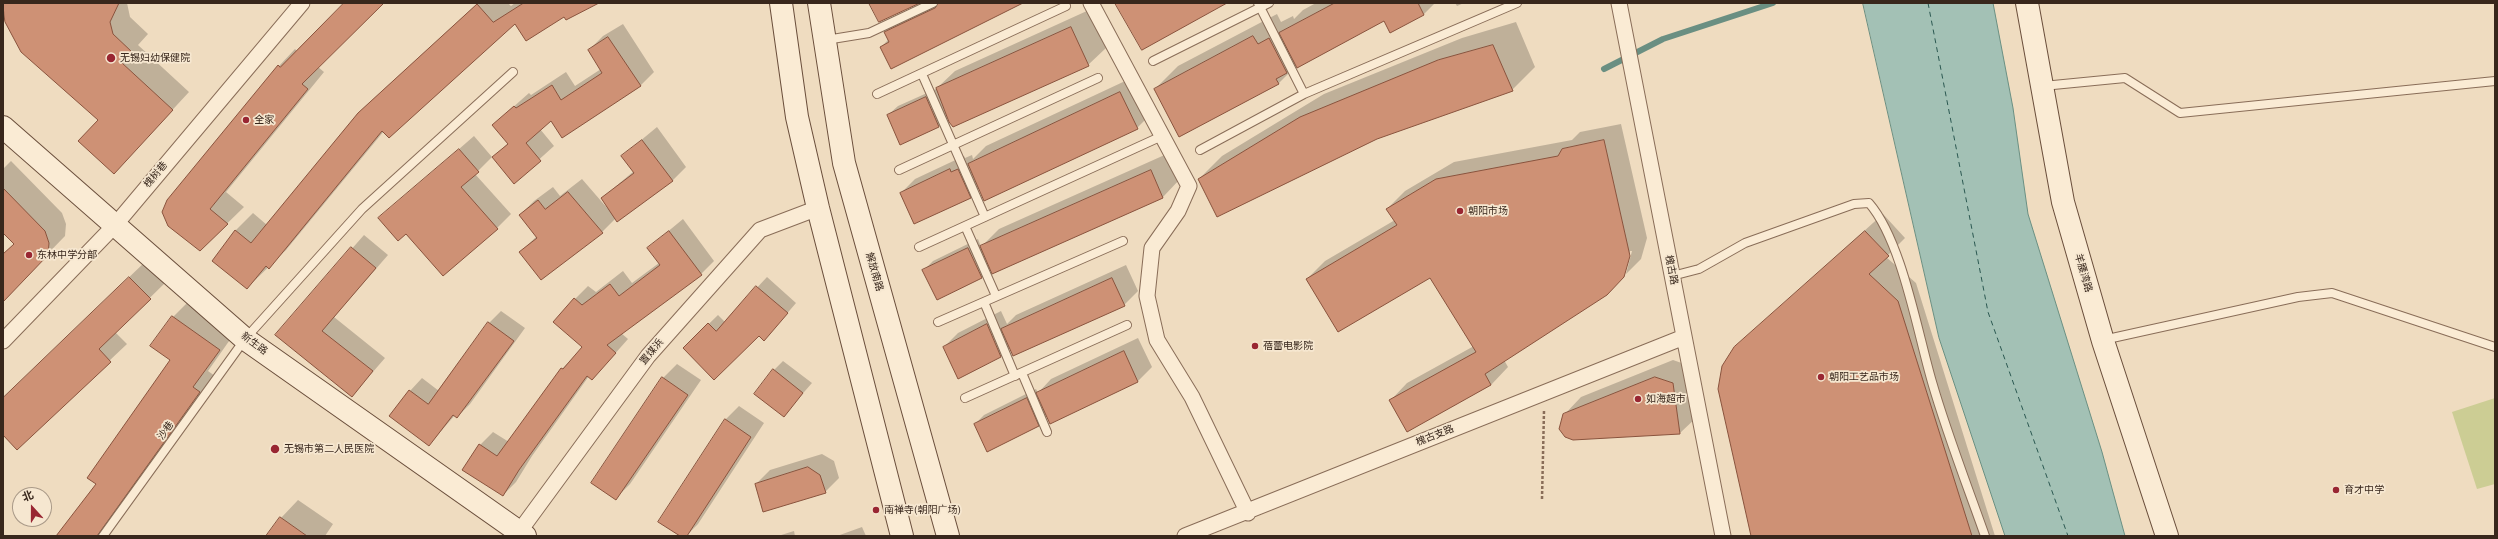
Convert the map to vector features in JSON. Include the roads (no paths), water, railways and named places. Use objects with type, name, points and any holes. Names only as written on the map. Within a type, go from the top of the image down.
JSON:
[{"type":"street","name":"槐树巷","points":[[3,341],[116,224],[262,47],[302,3]]},
{"type":"street","points":[[780,3],[797,117],[818,208],[902,536]]},
{"type":"street","name":"解放南路","points":[[819,3],[823,40],[844,163],[948,536]]},
{"type":"street","points":[[1091,3],[1189,186],[1178,211],[1152,248],[1147,296],[1157,340],[1192,397],[1248,513]]},
{"type":"street","name":"槐古路","points":[[1619,3],[1723,536]]},
{"type":"street","name":"羊腰湾路","points":[[2027,3],[2063,202],[2102,341],[2167,536]]},
{"type":"street","name":"新生路","points":[[3,127],[246,339],[522,534]]},
{"type":"street","name":"置煤浜","points":[[522,534],[648,356],[760,230],[818,208]]},
{"type":"street","name":"槐古支路","points":[[1185,536],[1248,513],[1684,337]]},
{"type":"lane","points":[[823,40],[869,33],[933,3]]},
{"type":"lane","points":[[1154,61],[1259,5],[1269,3]]},
{"type":"lane","points":[[1200,150],[1304,94],[1517,3]]},
{"type":"lane","points":[[1259,5],[1304,94]]},
{"type":"lane","points":[[877,94],[1066,6]]},
{"type":"lane","name":"沙巷","points":[[104,536],[246,339],[362,209],[513,72]]},
{"type":"lane","points":[[922,74],[985,217]]},
{"type":"lane","points":[[899,170],[1098,78]]},
{"type":"lane","points":[[2042,86],[2125,78],[2180,113],[2495,81]]},
{"type":"lane","points":[[919,247],[1162,136]]},
{"type":"lane","points":[[1672,276],[1699,269],[1745,243],[1854,204],[1869,203],[1880,215],[1896,254],[1932,383],[1985,536]]},
{"type":"lane","points":[[965,226],[996,296]]},
{"type":"lane","points":[[938,322],[1123,241]]},
{"type":"lane","points":[[2102,341],[2298,297],[2332,293],[2495,347]]},
{"type":"lane","points":[[984,302],[1047,432]]},
{"type":"lane","points":[[965,398],[1127,325]]},
{"type":"waterway","points":[[1604,69],[1663,39],[1773,3]]},
{"type":"place","name":"无锡妇幼保健院","points":[[111,58]]},
{"type":"place","name":"全家","points":[[246,120]]},
{"type":"place","name":"朝阳市场","points":[[1460,211]]},
{"type":"place","name":"东林中学分部","points":[[29,255]]},
{"type":"place","name":"蓓蕾电影院","points":[[1255,346]]},
{"type":"place","name":"朝阳工艺品市场","points":[[1821,377]]},
{"type":"place","name":"如海超市","points":[[1638,399]]},
{"type":"place","name":"无锡市第二人民医院","points":[[275,449]]},
{"type":"place","name":"育才中学","points":[[2336,490]]},
{"type":"place","name":"南禅寺(朝阳广场)","points":[[876,510]]}]
